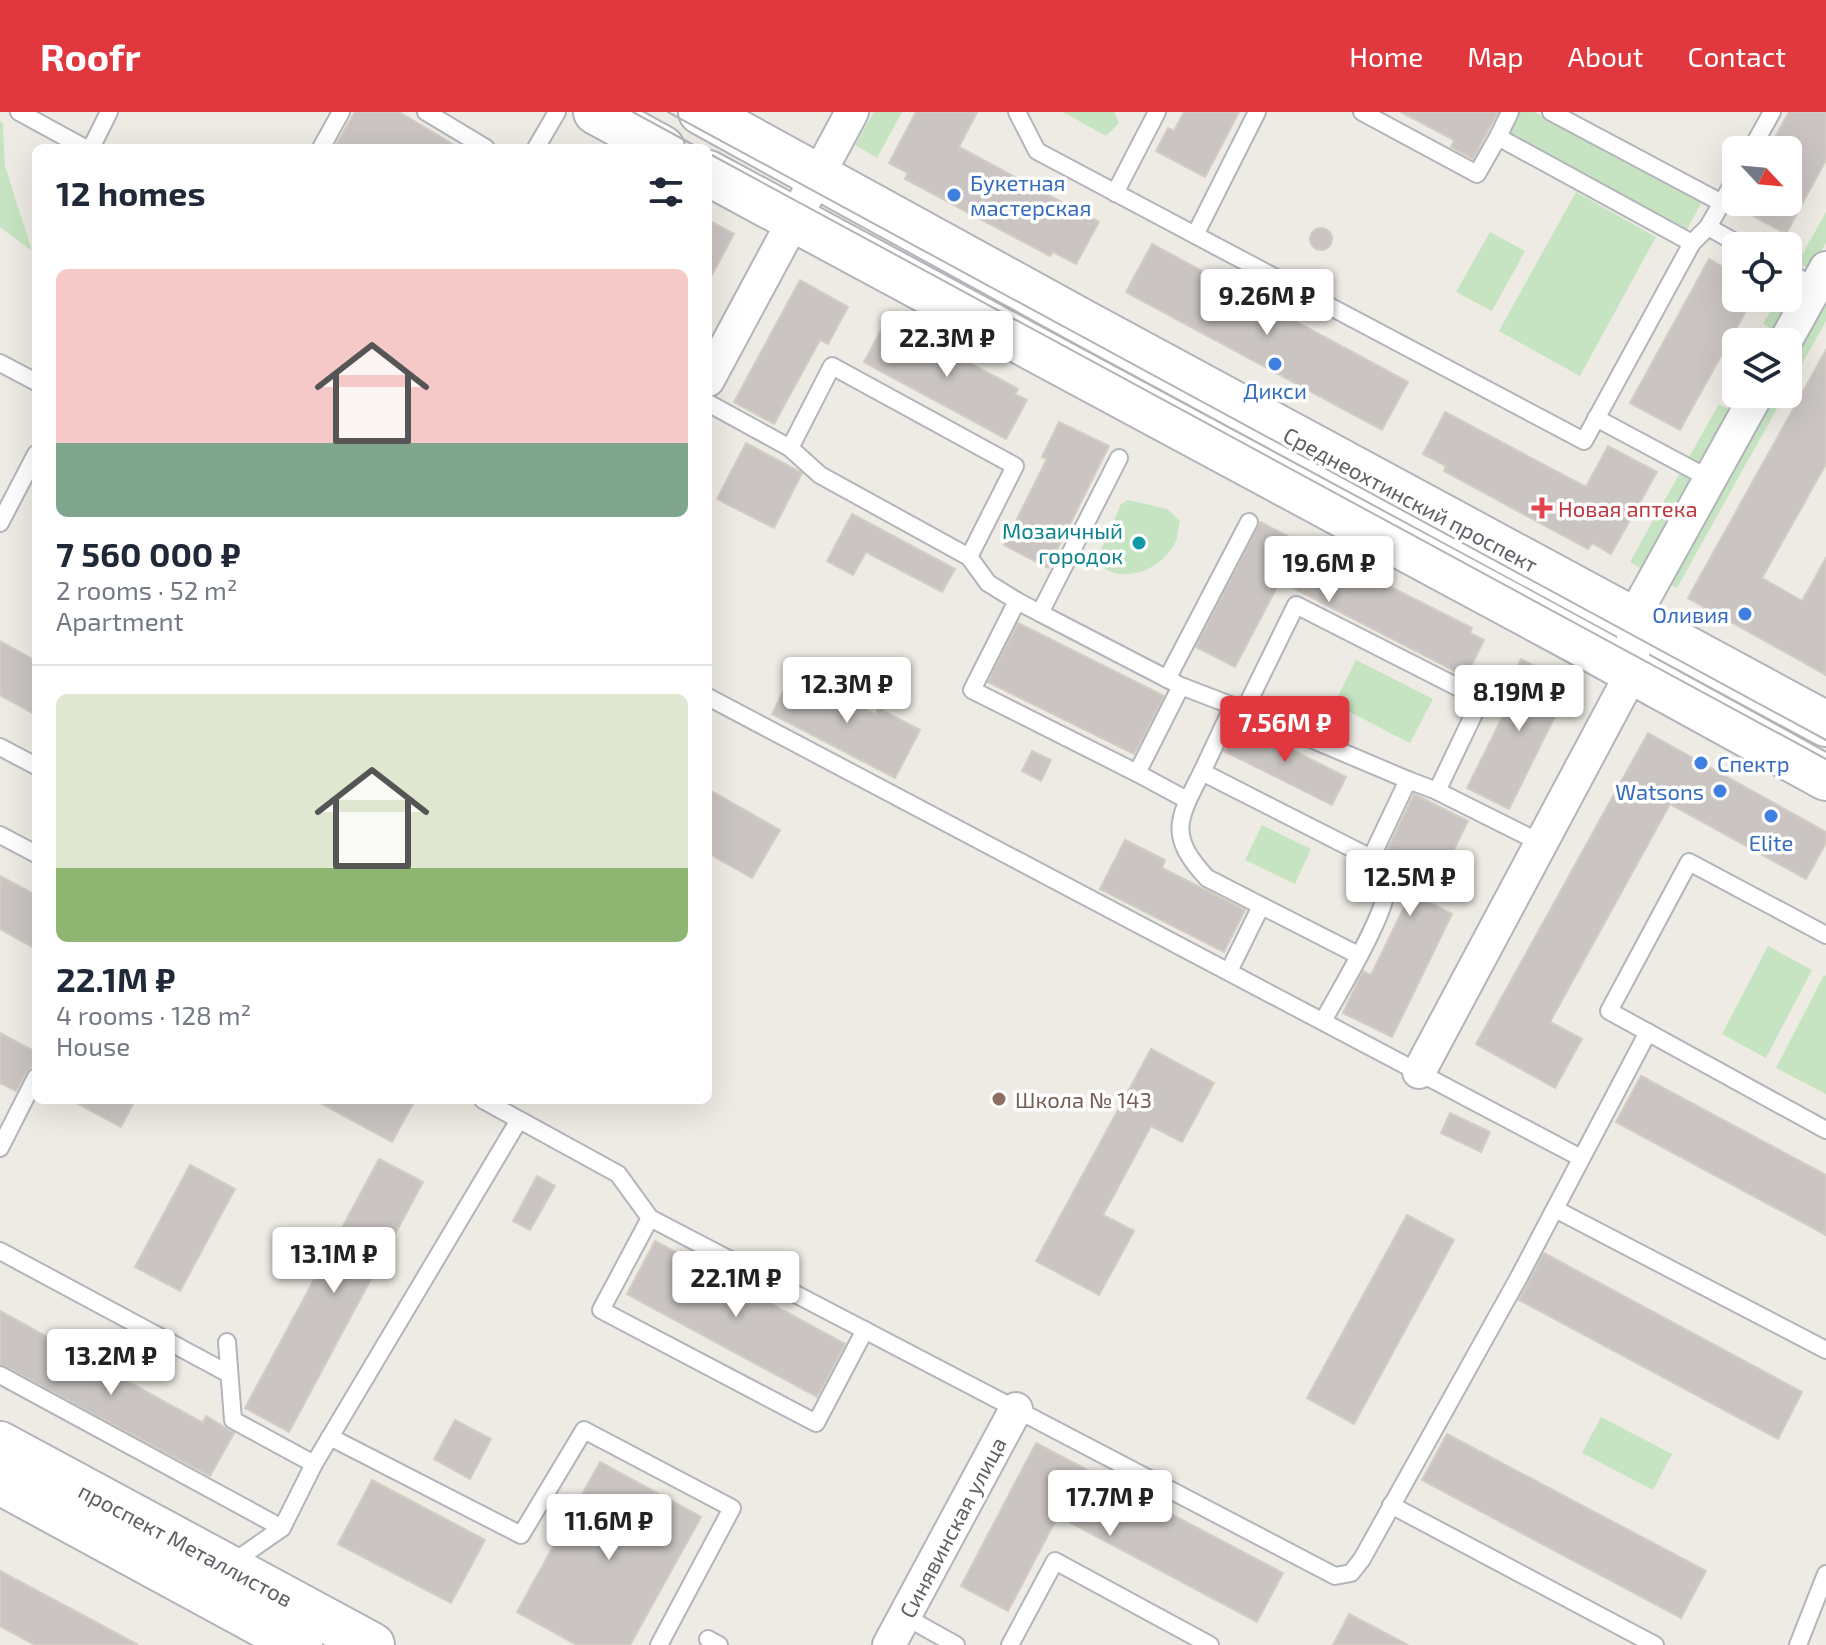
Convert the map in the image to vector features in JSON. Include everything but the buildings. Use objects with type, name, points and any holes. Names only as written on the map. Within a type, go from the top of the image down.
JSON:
[{"type":"main road","points":[[596,112],[655,144]]},
{"type":"main road","name":"Среднеохтинский проспект","points":[[701,112],[1633,618],[1819,742]]},
{"type":"main road","name":"Среднеохтинский проспект","points":[[712,175],[1633,671],[1819,742]]},
{"type":"main road","name":"проспект Металлистов","points":[[0,1444],[372,1645]]},
{"type":"main road","name":"проспект Металлистов","points":[[0,1482],[300,1645]]},
{"type":"street","points":[[712,372],[852,112]]},
{"type":"street","points":[[1792,328],[1814,280]]},
{"type":"street","points":[[1419,1072],[1633,671],[1633,618],[1749,408]]},
{"type":"street","name":"Синявинская улица","points":[[889,1645],[1016,1409]]},
{"type":"lane","points":[[19,112],[80,144]]},
{"type":"lane","points":[[90,144],[109,112]]},
{"type":"lane","points":[[323,144],[341,112]]},
{"type":"lane","points":[[426,112],[479,144]]},
{"type":"lane","points":[[538,144],[557,112]]},
{"type":"lane","points":[[1017,112],[1037,151],[1584,441],[1692,243],[1708,227],[1722,203],[1551,112]]},
{"type":"lane","points":[[1115,193],[1157,112]]},
{"type":"lane","points":[[1195,235],[1257,112]]},
{"type":"lane","points":[[1362,112],[1477,174],[1510,112]]},
{"type":"lane","points":[[1759,136],[1772,112]]},
{"type":"lane","points":[[1498,137],[1692,243]]},
{"type":"lane","points":[[1708,227],[1722,235]]},
{"type":"lane","points":[[0,363],[32,380]]},
{"type":"lane","points":[[790,448],[832,366],[1015,466],[969,557]]},
{"type":"lane","points":[[712,405],[790,448],[820,475],[969,557],[988,583],[1017,601],[1174,683],[1437,791],[1541,843]]},
{"type":"lane","points":[[1596,418],[1710,479]]},
{"type":"lane","points":[[1040,613],[1119,458]]},
{"type":"lane","points":[[0,523],[32,462]]},
{"type":"lane","points":[[1137,773],[1174,683],[1249,522]]},
{"type":"lane","points":[[1017,601],[972,690],[1187,800]]},
{"type":"lane","points":[[1358,955],[1207,878],[1191,861],[1181,840],[1180,822],[1187,800],[1296,605],[1481,699],[1437,791]]},
{"type":"lane","points":[[712,699],[1581,1158]]},
{"type":"lane","points":[[0,747],[32,764]]},
{"type":"lane","points":[[1202,772],[1371,858],[1383,872],[1386,891],[1378,915],[1323,1021]]},
{"type":"lane","points":[[1371,858],[1408,780]]},
{"type":"lane","points":[[0,835],[32,852]]},
{"type":"lane","points":[[1826,935],[1689,862],[1609,1011],[1826,1130]]},
{"type":"lane","points":[[1229,971],[1261,906]]},
{"type":"lane","points":[[490,1104],[618,1174],[650,1218],[1335,1576],[1351,1573],[1362,1559],[1555,1209],[1648,1032]]},
{"type":"lane","points":[[0,1148],[32,1085]]},
{"type":"lane","points":[[235,1571],[242,1556],[282,1528],[314,1464],[519,1120]]},
{"type":"lane","points":[[1555,1209],[1826,1350]]},
{"type":"lane","points":[[650,1218],[601,1310],[816,1423],[865,1330]]},
{"type":"lane","points":[[0,1251],[229,1374]]},
{"type":"lane","points":[[227,1342],[233,1420],[314,1464]]},
{"type":"lane","points":[[0,1375],[282,1528]]},
{"type":"lane","points":[[330,1437],[521,1535],[584,1430],[732,1508],[659,1645]]},
{"type":"lane","points":[[1391,1505],[1655,1645]]},
{"type":"lane","points":[[1010,1645],[1055,1561],[1210,1645]]},
{"type":"lane","points":[[1798,1645],[1826,1574]]},
{"type":"lane","points":[[904,1616],[956,1645]]},
{"type":"green space","points":[[874,112],[902,112],[877,158],[855,145]]},
{"type":"green space","points":[[1063,112],[1114,112],[1119,123],[1106,136]]},
{"type":"green space","points":[[1516,112],[1534,112],[1703,200],[1687,229],[1504,134]]},
{"type":"green space","points":[[0,121],[3,123],[5,166],[32,251],[0,227]]},
{"type":"green space","points":[[1576,192],[1656,237],[1580,376],[1499,331]]},
{"type":"green space","points":[[1826,212],[1826,243],[1812,268],[1802,265],[1802,255]]},
{"type":"green space","points":[[1490,232],[1525,251],[1492,311],[1456,292]]},
{"type":"green space","points":[[1826,307],[1826,321],[1802,364],[1802,338],[1817,311]]},
{"type":"green space","points":[[1770,312],[1788,312],[1779,328],[1763,324]]},
{"type":"green space","points":[[1719,404],[1732,411],[1704,462],[1689,457]]},
{"type":"green space","points":[[1763,408],[1777,408],[1677,588],[1667,583]]},
{"type":"green space","points":[[1681,471],[1694,481],[1644,570],[1630,562]]},
{"type":"green space","points":[[1128,500],[1167,509],[1180,521],[1171,550],[1155,565],[1135,573],[1115,573],[1105,569],[1101,550],[1121,504]]},
{"type":"green space","points":[[1356,660],[1433,699],[1410,743],[1334,704]]},
{"type":"green space","points":[[1262,825],[1311,849],[1295,884],[1245,860]]},
{"type":"green space","points":[[1768,946],[1812,970],[1766,1058],[1722,1034]]},
{"type":"green space","points":[[1826,976],[1826,1094],[1776,1068]]},
{"type":"green space","points":[[1601,1417],[1672,1454],[1653,1490],[1582,1453]]},
{"type":"tram line","points":[[633,112],[692,144]]},
{"type":"tram line","points":[[668,112],[1826,740]]},
{"type":"tram line","points":[[712,155],[1826,759]]},
{"type":"place","name":"Букетная мастерская","points":[[954,195]]},
{"type":"place","name":"Дикси","points":[[1275,364]]},
{"type":"place","name":"Новая аптека","points":[[1542,508]]},
{"type":"place","name":"Мозаичный городок","points":[[1139,543]]},
{"type":"place","name":"Оливия","points":[[1745,614]]},
{"type":"place","name":"Спектр","points":[[1701,763]]},
{"type":"place","name":"Watsons","points":[[1720,791]]},
{"type":"place","name":"Elite","points":[[1771,816]]},
{"type":"place","name":"Школа № 143","points":[[999,1099]]}]
